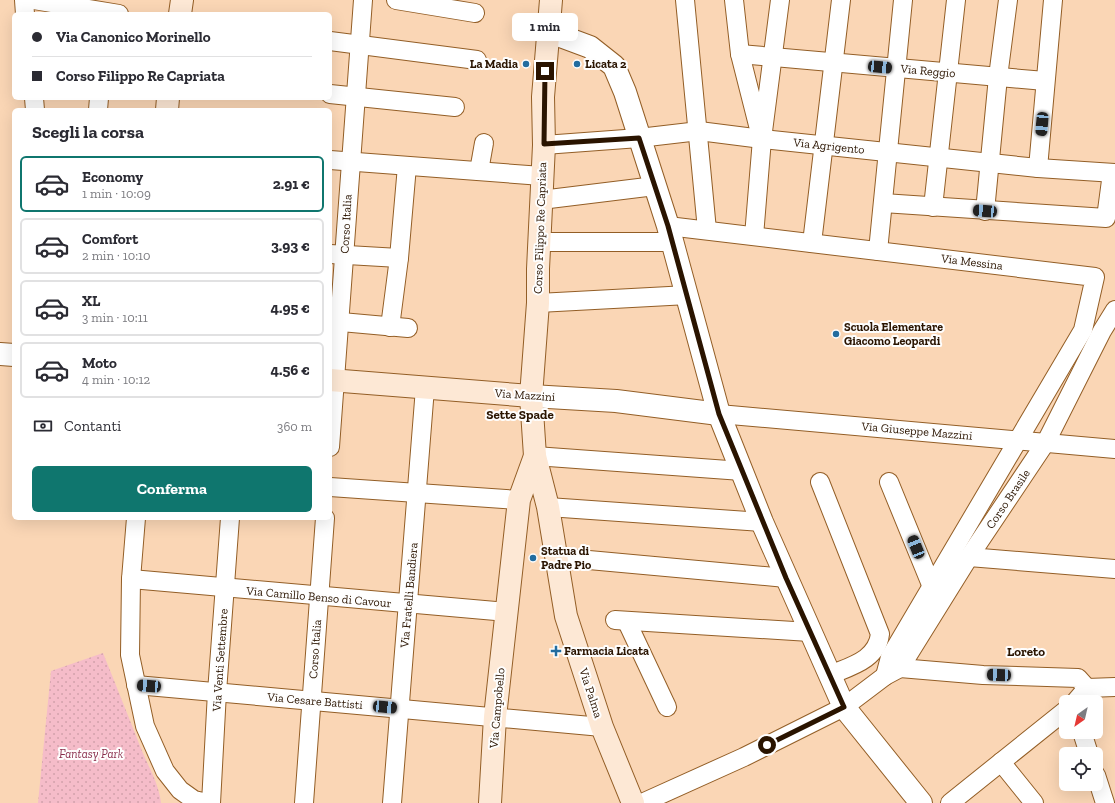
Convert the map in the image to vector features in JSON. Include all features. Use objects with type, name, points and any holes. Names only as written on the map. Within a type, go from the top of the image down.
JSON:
[{"type":"main road","points":[[180,12],[182,0]]},
{"type":"main road","name":"Corso Filippo Re Capriata","points":[[550,0],[543,97],[544,144],[538,303],[531,396],[535,456],[548,507],[556,557]]},
{"type":"main road","name":"Via Mazzini","points":[[332,380],[531,396]]},
{"type":"main road","name":"Corso Filippo Re Capriata","points":[[507,612],[519,500],[535,456]]},
{"type":"main road","name":"Via Palma","points":[[556,557],[566,616],[602,728],[633,803]]},
{"type":"main road","name":"Via Campobello","points":[[490,803],[495,717],[507,612]]},
{"type":"street","points":[[24,0],[25,12]]},
{"type":"street","points":[[34,0],[103,12]]},
{"type":"street","name":"Corso Italia","points":[[332,380],[337,254],[350,162],[362,0]]},
{"type":"street","points":[[396,0],[475,13]]},
{"type":"street","points":[[685,0],[699,131],[707,230]]},
{"type":"street","points":[[734,0],[740,54],[762,139]]},
{"type":"street","points":[[754,236],[762,139],[780,0]]},
{"type":"street","points":[[812,243],[841,0]]},
{"type":"street","points":[[878,251],[895,68],[903,0]]},
{"type":"street","points":[[933,207],[956,0]]},
{"type":"street","points":[[985,211],[998,77],[1008,0]]},
{"type":"street","points":[[1038,168],[1053,0]]},
{"type":"street","points":[[547,31],[590,48],[614,66],[625,92],[670,234],[688,295],[719,414],[762,522],[844,707],[921,803]]},
{"type":"street","points":[[332,41],[477,60]]},
{"type":"street","name":"Via Reggio","points":[[740,54],[1045,81]]},
{"type":"street","points":[[332,94],[454,107]]},
{"type":"street","name":"Via Agrigento","points":[[544,144],[639,138],[699,131],[1038,168],[1113,173]]},
{"type":"street","points":[[479,172],[484,143]]},
{"type":"street","points":[[332,160],[542,176]]},
{"type":"street","points":[[390,327],[399,258],[407,166]]},
{"type":"street","points":[[883,203],[1106,218],[1113,173]]},
{"type":"street","points":[[541,200],[655,186]]},
{"type":"street","name":"Via Messina","points":[[540,242],[670,234],[707,230],[1095,277],[1083,330],[1019,440]]},
{"type":"street","points":[[337,254],[399,258]]},
{"type":"street","points":[[538,303],[688,295]]},
{"type":"street","name":"Corso Brasile","points":[[642,803],[744,757],[844,707],[893,672],[1046,442],[1102,331],[1115,310]]},
{"type":"street","points":[[335,322],[408,328]]},
{"type":"street","points":[[0,354],[12,355]]},
{"type":"street","name":"Via Fratelli Bandiera","points":[[392,803],[425,388]]},
{"type":"street","name":"Via Mazzini","points":[[531,396],[616,401],[719,414]]},
{"type":"street","name":"Via Giuseppe Mazzini","points":[[719,414],[1115,448]]},
{"type":"street","name":"Corso Brasile","points":[[893,672],[890,657],[1019,440]]},
{"type":"street","points":[[535,456],[742,471]]},
{"type":"street","points":[[820,482],[879,626],[880,634],[879,641],[874,651],[868,658],[858,664],[830,675]]},
{"type":"street","points":[[889,482],[932,587]]},
{"type":"street","points":[[332,486],[519,500]]},
{"type":"street","points":[[548,507],[762,522]]},
{"type":"street","points":[[136,520],[131,580],[130,655],[145,726],[165,771],[185,793],[194,800],[208,803]]},
{"type":"street","name":"Via Venti Settembre","points":[[211,803],[217,692],[230,520]]},
{"type":"street","name":"Corso Italia","points":[[304,803],[325,520]]},
{"type":"street","points":[[556,557],[786,578]]},
{"type":"street","points":[[969,558],[1115,569]]},
{"type":"street","name":"Via Camillo Benso di Cavour","points":[[131,580],[507,612]]},
{"type":"street","points":[[667,707],[621,621],[810,632]]},
{"type":"street","points":[[893,672],[1078,678],[1087,688],[1115,688]]},
{"type":"street","name":"Via Cesare Battisti","points":[[136,685],[399,708],[602,728]]},
{"type":"street","points":[[1081,695],[1087,688]]},
{"type":"street","points":[[950,803],[1059,716]]},
{"type":"street","points":[[1001,762],[1034,803]]},
{"type":"street","points":[[1101,791],[1105,803]]},
{"type":"green space","name":"Fantasy Park","points":[[103,653],[156,783],[161,803],[38,803],[51,671]]},
{"type":"place","name":"La Madia","points":[[526,64]]},
{"type":"place","name":"Licata 2","points":[[577,64]]},
{"type":"place","name":"Scuola Elementare Giacomo Leopardi","points":[[836,334]]},
{"type":"place","name":"Statua di Padre Pio","points":[[533,558]]},
{"type":"place","name":"Farmacia Licata","points":[[556,651]]},
{"type":"district","name":"Sette Spade","points":[[520,414]]},
{"type":"district","name":"Loreto","points":[[1026,651]]},
{"type":"route","points":[[545,71],[543,97],[544,144],[639,138],[668,226],[671,242],[688,295],[719,414],[762,522],[844,707],[767,745]]}]
